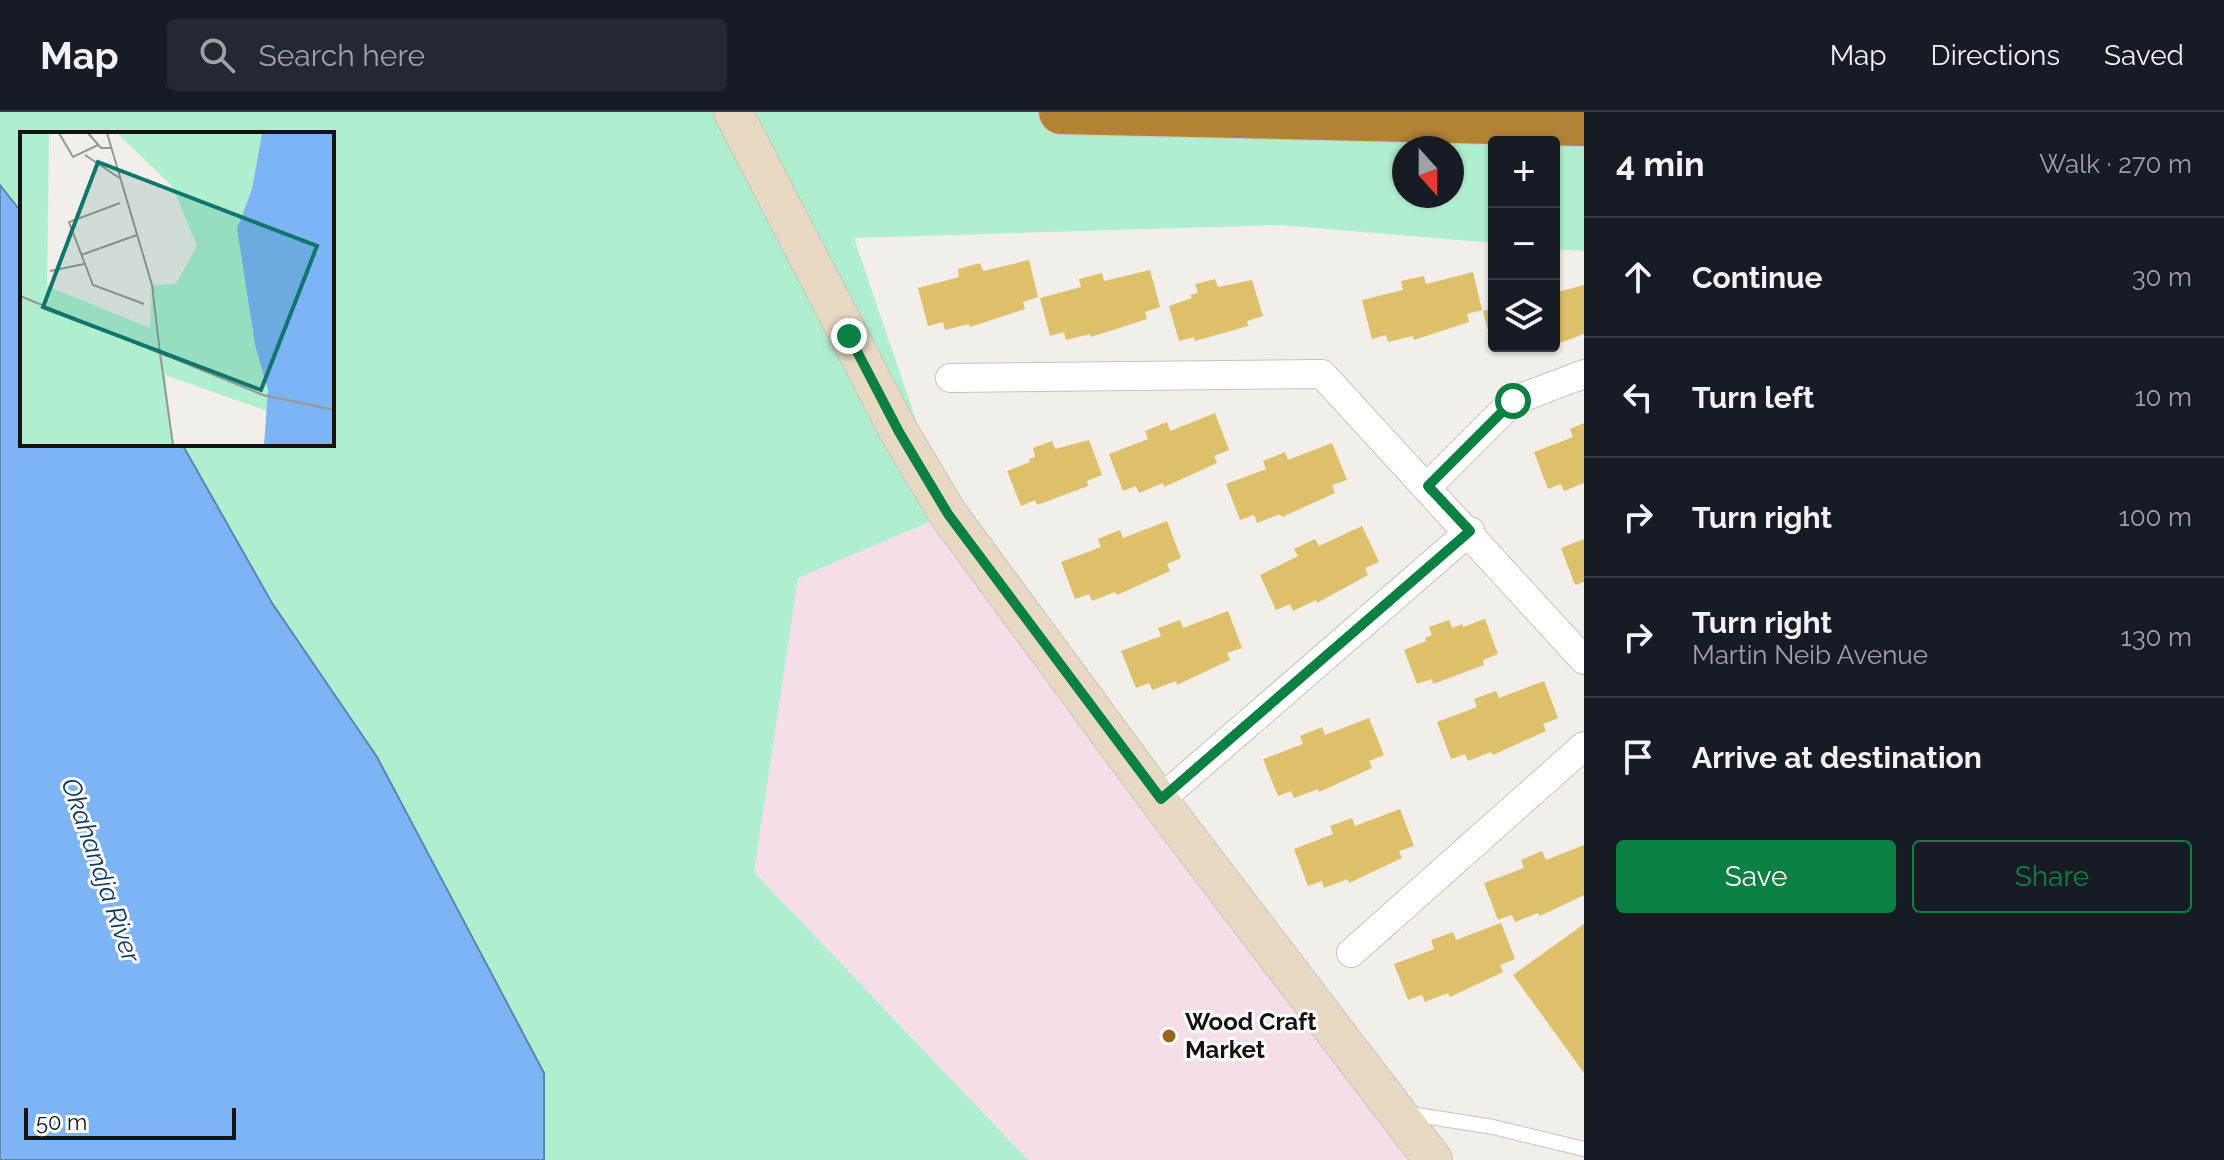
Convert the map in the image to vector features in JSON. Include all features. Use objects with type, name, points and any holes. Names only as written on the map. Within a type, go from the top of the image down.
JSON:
[{"type":"highway","points":[[1061,112],[1584,124]]},
{"type":"main road","points":[[733,112],[899,432],[948,514],[1393,1111],[1433,1160]]},
{"type":"street","points":[[950,378],[1322,374],[1470,531],[1584,660]]},
{"type":"street","points":[[1428,486],[1513,401],[1584,374]]},
{"type":"street","points":[[1161,799],[1470,531]]},
{"type":"street","points":[[1351,953],[1584,746]]},
{"type":"lane","points":[[1393,1111],[1493,1127],[1584,1149]]},
{"type":"shaded area","points":[[948,514],[1433,1160],[1028,1160],[754,872],[798,578]]},
{"type":"green space","points":[[0,112],[1584,112],[1584,251],[1560,249],[1560,136],[1488,136],[1488,242],[1280,225],[854,238],[948,514],[798,578],[754,872],[1028,1160],[544,1160],[544,1073],[377,757],[272,603],[183,446],[334,446],[334,132],[20,132],[20,216],[0,190]]},
{"type":"water","name":"Okahandja River","points":[[0,185],[20,210],[20,446],[183,446],[272,603],[377,757],[544,1073],[544,1160],[0,1160]]},
{"type":"building","points":[[1029,260],[1038,297],[1023,302],[1025,309],[970,327],[969,324],[945,330],[943,322],[928,326],[918,288],[959,277],[958,269],[980,263],[983,271]]},
{"type":"building","points":[[1150,270],[1160,307],[1145,312],[1147,319],[1091,337],[1090,334],[1066,340],[1064,332],[1050,336],[1040,298],[1081,287],[1079,279],[1102,273],[1104,281]]},
{"type":"building","points":[[1473,272],[1482,310],[1467,314],[1469,322],[1414,340],[1413,336],[1388,342],[1386,335],[1372,339],[1362,300],[1403,290],[1401,281],[1424,276],[1426,284]]},
{"type":"building","points":[[1215,279],[1218,287],[1252,280],[1263,316],[1247,321],[1248,326],[1195,341],[1194,337],[1179,341],[1169,306],[1198,293],[1195,284]]},
{"type":"building","points":[[1584,285],[1584,334],[1560,343],[1560,291]]},
{"type":"building","points":[[1488,310],[1488,330],[1483,311]]},
{"type":"building","points":[[1215,413],[1229,450],[1214,456],[1217,463],[1164,487],[1163,483],[1139,493],[1136,486],[1123,491],[1109,454],[1148,439],[1145,431],[1167,422],[1170,431]]},
{"type":"building","points":[[1584,423],[1584,483],[1564,491],[1561,484],[1548,489],[1534,452],[1573,437],[1570,429]]},
{"type":"building","points":[[1089,440],[1102,475],[1087,481],[1088,486],[1037,505],[1035,500],[1021,506],[1007,471],[1030,462],[1029,459],[1035,457],[1033,448],[1052,441],[1055,449]]},
{"type":"building","points":[[1332,443],[1347,480],[1332,485],[1335,493],[1282,517],[1280,514],[1257,523],[1254,515],[1240,520],[1226,484],[1266,469],[1263,461],[1285,452],[1288,460]]},
{"type":"building","points":[[1167,521],[1181,558],[1167,564],[1170,571],[1117,595],[1115,592],[1092,601],[1089,594],[1075,599],[1061,562],[1101,547],[1098,539],[1120,530],[1123,538]]},
{"type":"building","points":[[1362,526],[1379,562],[1365,568],[1368,575],[1317,603],[1316,600],[1293,611],[1290,604],[1276,610],[1260,575],[1298,556],[1294,549],[1315,539],[1319,546]]},
{"type":"building","points":[[1584,539],[1584,582],[1575,585],[1561,548]]},
{"type":"building","points":[[1228,611],[1242,648],[1227,653],[1230,660],[1177,685],[1176,681],[1152,690],[1149,683],[1136,688],[1121,651],[1161,636],[1158,628],[1180,620],[1183,628]]},
{"type":"building","points":[[1485,619],[1498,654],[1483,660],[1484,665],[1433,684],[1432,679],[1417,684],[1404,650],[1426,641],[1425,638],[1432,635],[1429,627],[1449,620],[1452,628],[1462,624],[1463,627]]},
{"type":"building","points":[[1544,681],[1558,718],[1543,724],[1546,731],[1493,755],[1491,752],[1468,761],[1465,754],[1451,759],[1437,722],[1477,707],[1474,699],[1496,691],[1499,698]]},
{"type":"building","points":[[1369,718],[1384,755],[1369,761],[1372,768],[1319,792],[1318,789],[1294,798],[1291,791],[1278,796],[1263,759],[1303,744],[1300,736],[1322,727],[1325,735]]},
{"type":"building","points":[[1400,809],[1414,846],[1399,851],[1402,858],[1349,883],[1348,879],[1324,888],[1322,881],[1308,886],[1294,849],[1333,834],[1330,826],[1352,818],[1355,826]]},
{"type":"building","points":[[1584,845],[1584,895],[1540,916],[1538,913],[1515,922],[1512,915],[1498,920],[1484,883],[1524,868],[1521,860],[1542,851],[1546,860]]},
{"type":"building","points":[[1501,923],[1515,959],[1500,965],[1503,972],[1450,997],[1448,993],[1425,1002],[1422,995],[1408,1000],[1394,964],[1434,949],[1431,940],[1453,932],[1456,940]]},
{"type":"building","points":[[1584,924],[1584,1073],[1513,975]]},
{"type":"place","name":"Wood Craft Market","points":[[1169,1036]]},
{"type":"route","points":[[849,336],[899,432],[948,514],[1161,799],[1470,531],[1428,486],[1513,401]]}]
